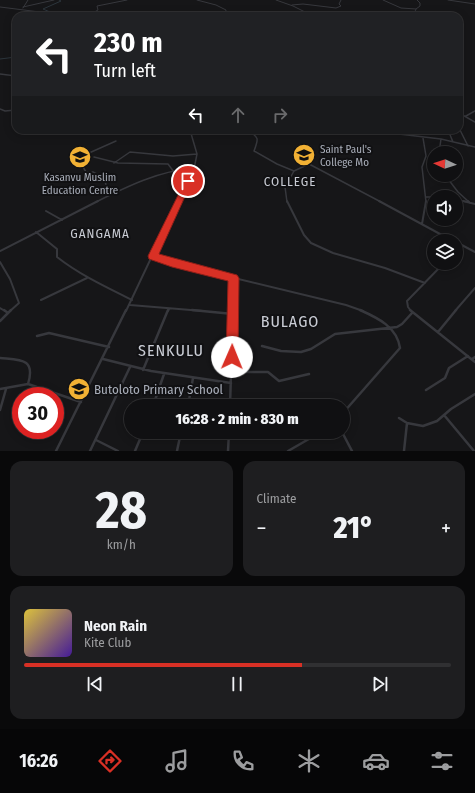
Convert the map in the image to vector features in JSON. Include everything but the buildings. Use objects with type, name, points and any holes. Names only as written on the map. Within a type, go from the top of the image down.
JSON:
[{"type":"street","points":[[24,8],[24,5],[28,0]]},
{"type":"street","points":[[20,10],[54,0]]},
{"type":"street","points":[[94,12],[98,10],[97,6],[127,0]]},
{"type":"street","points":[[197,0],[216,5],[226,10],[226,12]]},
{"type":"street","points":[[276,0],[292,5],[305,12]]},
{"type":"street","points":[[292,5],[303,4],[336,8],[341,6],[341,0]]},
{"type":"street","points":[[383,0],[385,2],[398,5],[401,8],[416,9]]},
{"type":"street","points":[[414,12],[421,4],[417,0]]},
{"type":"street","points":[[448,0],[475,4]]},
{"type":"street","points":[[0,7],[37,12]]},
{"type":"street","points":[[0,74],[12,76]]},
{"type":"street","points":[[0,109],[5,111],[12,110]]},
{"type":"street","points":[[464,116],[472,114],[472,112],[475,111]]},
{"type":"street","points":[[464,116],[475,122]]},
{"type":"street","points":[[56,451],[130,305],[194,169],[197,154],[191,134]]},
{"type":"street","points":[[253,134],[257,137],[258,141],[254,149],[256,152],[294,171]]},
{"type":"street","points":[[398,134],[441,139],[475,147]]},
{"type":"street","points":[[450,134],[453,142]]},
{"type":"street","points":[[462,134],[468,146]]},
{"type":"street","points":[[422,224],[426,197],[422,173],[422,167],[426,156],[423,138]]},
{"type":"street","points":[[440,146],[441,139]]},
{"type":"street","points":[[112,194],[107,188],[104,178],[93,172],[86,172],[83,167],[89,153],[116,141]]},
{"type":"street","points":[[114,163],[130,152],[173,156],[197,154]]},
{"type":"street","points":[[94,157],[104,158],[114,163],[166,164],[170,166],[174,172]]},
{"type":"street","points":[[425,283],[385,268],[333,253],[311,243],[304,235],[287,202],[286,187],[294,171],[309,164],[440,234]]},
{"type":"street","points":[[0,251],[130,185],[185,169],[194,169]]},
{"type":"street","points":[[450,182],[458,192],[470,203]]},
{"type":"street","points":[[463,202],[475,204]]},
{"type":"street","points":[[46,211],[62,220]]},
{"type":"street","points":[[36,232],[58,249],[56,256],[59,259],[87,278],[132,300]]},
{"type":"street","points":[[463,246],[475,252]]},
{"type":"street","points":[[153,256],[172,263],[350,306],[366,313],[391,328],[399,339],[400,348],[350,405]]},
{"type":"street","points":[[0,262],[10,279],[18,300],[17,306],[8,312],[0,321]]},
{"type":"street","points":[[437,270],[407,302],[407,306],[412,313],[475,362]]},
{"type":"street","points":[[41,300],[87,278]]},
{"type":"street","points":[[230,399],[234,278]]},
{"type":"street","points":[[438,332],[475,288]]},
{"type":"street","points":[[130,305],[233,314]]},
{"type":"street","points":[[0,308],[8,312]]},
{"type":"street","points":[[143,370],[168,309]]},
{"type":"street","points":[[262,346],[274,350],[302,352],[319,345],[334,334],[355,330],[391,328],[402,324],[412,313]]},
{"type":"street","points":[[37,336],[49,333],[109,347]]},
{"type":"street","points":[[426,390],[445,378],[449,368],[468,356]]},
{"type":"street","points":[[0,358],[20,359],[27,364],[31,374],[28,384]]},
{"type":"street","points":[[103,359],[130,367],[164,374],[231,383]]},
{"type":"street","points":[[90,451],[130,367]]},
{"type":"street","points":[[232,372],[268,372],[279,380],[309,374]]},
{"type":"street","points":[[155,399],[164,374]]},
{"type":"street","points":[[189,399],[194,377]]},
{"type":"street","points":[[0,389],[28,384],[81,402]]},
{"type":"street","points":[[0,410],[6,388]]},
{"type":"street","points":[[399,418],[407,423],[424,426],[437,421],[443,415],[475,394]]},
{"type":"street","points":[[443,415],[474,451]]},
{"type":"street","points":[[404,451],[407,423]]},
{"type":"street","points":[[135,451],[140,439]]},
{"type":"street","points":[[177,451],[180,439]]},
{"type":"street","points":[[228,451],[229,439]]},
{"type":"street","points":[[288,451],[309,439]]},
{"type":"street","points":[[346,439],[352,451]]},
{"type":"street","points":[[95,440],[118,451]]},
{"type":"waterway","points":[[50,12],[43,9],[61,1],[59,0]]},
{"type":"waterway","points":[[0,59],[12,58]]},
{"type":"place","name":"Saint Paul's College Mo","points":[[304,155]]},
{"type":"place","name":"Kasanvu Muslim Education Centre","points":[[80,157]]},
{"type":"place","name":"Butoloto Primary School","points":[[79,389]]},
{"type":"district","name":"COLLEGE","points":[[290,181]]},
{"type":"district","name":"GANGAMA","points":[[100,233]]},
{"type":"district","name":"BULAGO","points":[[290,321]]},
{"type":"district","name":"SENKULU","points":[[171,350]]},
{"type":"route","points":[[188,181],[153,256],[172,263],[234,278],[232,357]]}]
